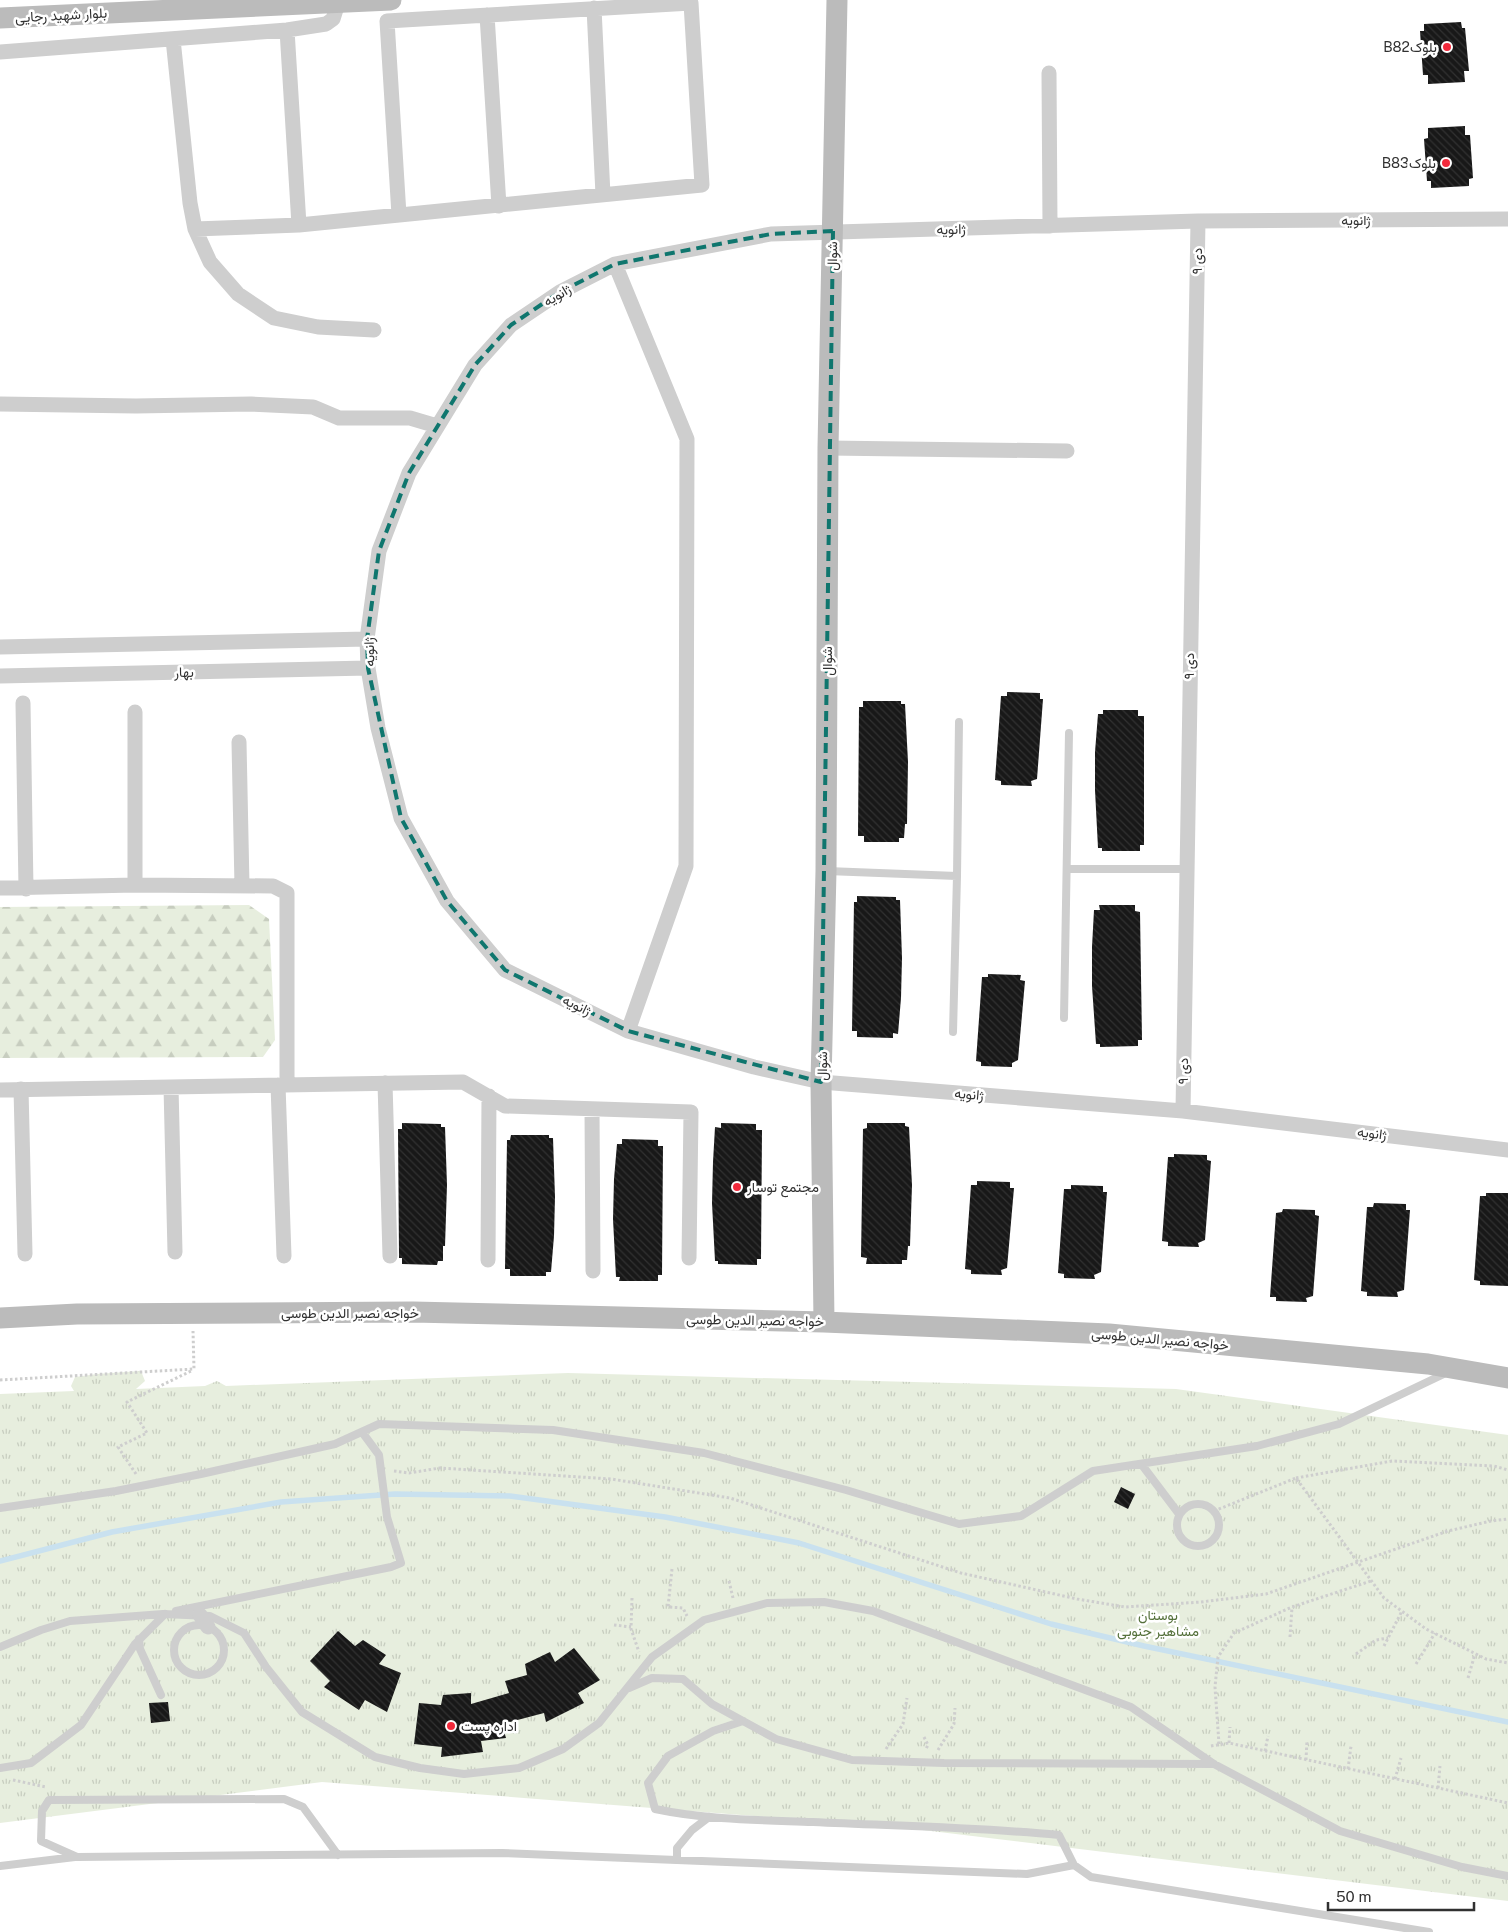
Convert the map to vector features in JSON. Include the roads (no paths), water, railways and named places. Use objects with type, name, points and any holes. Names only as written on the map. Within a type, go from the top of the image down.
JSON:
[{"type":"street","name":"بلوار شهید رجایی","points":[[0,18],[391,0]]},
{"type":"street","name":"شوال","points":[[824,1322],[821,1082],[826,871],[828,448],[837,0]]},
{"type":"street","points":[[195,229],[299,225],[702,185],[691,2],[386,21],[399,215]]},
{"type":"street","points":[[0,52],[287,30],[326,24],[333,19],[338,3]]},
{"type":"street","points":[[594,8],[603,195]]},
{"type":"street","points":[[487,15],[499,206]]},
{"type":"street","points":[[287,30],[299,225]]},
{"type":"street","points":[[174,39],[190,203],[195,229],[210,262],[238,294],[274,318],[318,327],[374,330]]},
{"type":"street","points":[[1049,73],[1050,226]]},
{"type":"street","name":"ژانویه","points":[[1508,220],[1198,220],[771,234],[615,264],[560,292],[511,325],[474,365],[409,473],[379,551],[367,638],[368,668],[378,728],[401,818],[447,901],[505,970],[628,1030],[754,1067],[821,1082],[1183,1111],[1508,1150]]},
{"type":"street","name":"۹ دی","points":[[1183,1111],[1198,220]]},
{"type":"street","points":[[615,264],[687,439],[686,866],[628,1030]]},
{"type":"street","points":[[0,404],[136,406],[251,404],[313,407],[339,418],[410,418],[437,426]]},
{"type":"street","points":[[828,448],[1067,451]]},
{"type":"street","name":"بهار","points":[[0,647],[367,638]]},
{"type":"street","name":"بهار","points":[[0,676],[368,668]]},
{"type":"street","points":[[23,703],[26,889]]},
{"type":"street","points":[[135,712],[135,885]]},
{"type":"street","points":[[239,742],[242,886]]},
{"type":"street","points":[[0,888],[26,889],[135,885],[273,886],[287,893],[282,1085],[284,1256]]},
{"type":"street","points":[[0,1090],[463,1082],[505,1106],[691,1112],[689,1258]]},
{"type":"street","points":[[385,1083],[390,1256]]},
{"type":"street","points":[[171,1087],[175,1252]]},
{"type":"street","points":[[21,1089],[25,1254]]},
{"type":"street","points":[[488,1096],[488,1260]]},
{"type":"street","points":[[592,1109],[593,1271]]},
{"type":"street","name":"خواجه نصیر الدین طوسی","points":[[0,1318],[77,1314],[413,1312],[824,1322],[1109,1334],[1428,1364],[1508,1378]]},
{"type":"lane","points":[[953,1032],[959,722]]},
{"type":"lane","points":[[1064,1018],[1069,733]]},
{"type":"lane","points":[[1067,869],[1186,869]]},
{"type":"lane","points":[[826,871],[957,876]]},
{"type":"lane","points":[[0,1508],[144,1485],[334,1444],[380,1424],[552,1430],[704,1453],[846,1490],[959,1524],[1021,1516],[1093,1471],[1257,1446],[1339,1424],[1454,1368]]},
{"type":"lane","points":[[0,1647],[42,1630],[70,1622],[163,1614],[382,1569],[401,1563],[387,1518],[379,1455],[362,1432]]},
{"type":"lane","points":[[1142,1465],[1179,1514]]},
{"type":"lane","points":[[1196,1503],[1209,1506],[1214,1510],[1218,1518],[1217,1534],[1206,1545],[1198,1547],[1184,1542],[1179,1536],[1176,1521],[1179,1514],[1183,1508],[1196,1503]]},
{"type":"lane","points":[[163,1614],[204,1621],[221,1639],[224,1647],[220,1664],[207,1674],[199,1676],[190,1674],[183,1670],[174,1655],[176,1640],[186,1629],[204,1621],[210,1616],[244,1633],[266,1667],[302,1712],[375,1757],[420,1768],[464,1774],[519,1768],[562,1748],[599,1723],[652,1657],[704,1620],[767,1603],[824,1602],[873,1611],[1131,1707],[1214,1764],[1340,1831],[1462,1868],[1508,1876]]},
{"type":"lane","points":[[2,1768],[31,1763],[81,1725],[139,1639],[163,1614]]},
{"type":"lane","points":[[139,1639],[140,1649],[161,1694]]},
{"type":"lane","points":[[626,1690],[652,1678],[683,1679],[712,1704],[776,1739],[852,1760],[929,1763],[1214,1764]]},
{"type":"lane","points":[[743,1721],[713,1731],[668,1756],[648,1783],[655,1809],[709,1817],[1011,1830],[1059,1834],[1074,1866],[1091,1876],[1429,1932]]},
{"type":"lane","points":[[77,1857],[41,1841],[42,1811],[49,1800],[284,1799],[303,1807],[338,1854]]},
{"type":"lane","points":[[677,1860],[677,1848],[692,1830],[709,1817]]},
{"type":"lane","points":[[0,1866],[77,1857],[502,1853],[1028,1874],[1074,1866]]},
{"type":"waterway","points":[[0,1561],[112,1532],[281,1502],[395,1494],[510,1496],[665,1517],[799,1543],[1051,1624],[1144,1646],[1508,1722]]},
{"type":"place","name":"B82بلوک","points":[[1447,47]]},
{"type":"place","name":"B83بلوک","points":[[1446,163]]},
{"type":"place","name":"مجتمع توسار","points":[[737,1187]]},
{"type":"place","name":"اداره پست","points":[[451,1726]]},
{"type":"park label","name":"بوستان مشاهیر جنوبی","points":[[1158,1624]]}]
